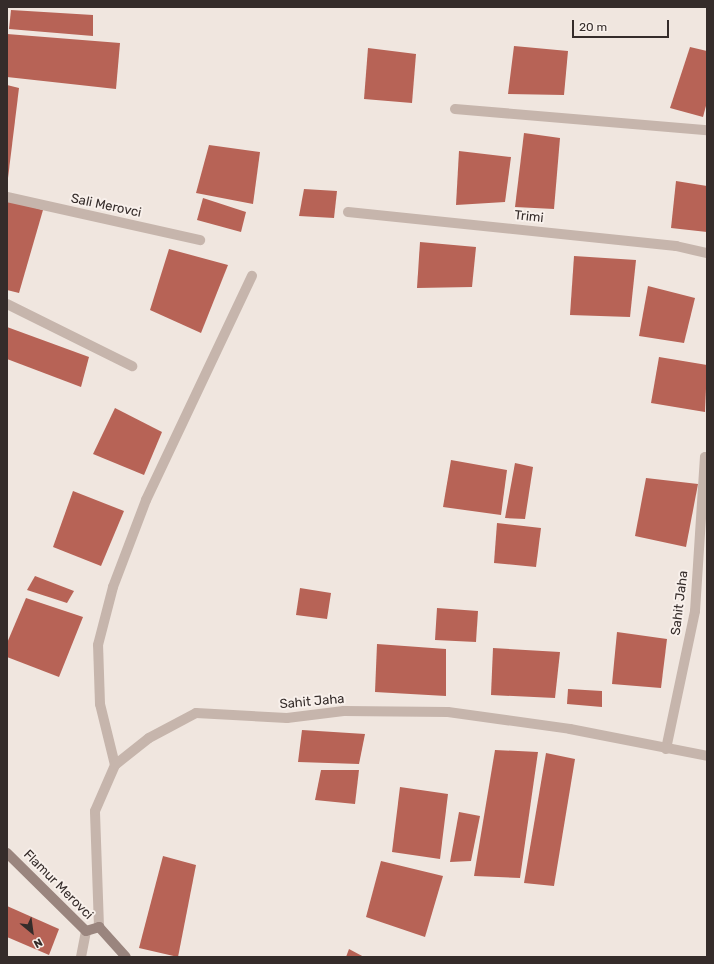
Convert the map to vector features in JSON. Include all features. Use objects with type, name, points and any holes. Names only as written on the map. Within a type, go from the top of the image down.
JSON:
[{"type":"street","points":[[455,109],[707,130]]},
{"type":"street","name":"Sali Merovci","points":[[7,197],[200,240]]},
{"type":"street","name":"Trimi","points":[[348,212],[676,246],[707,253]]},
{"type":"street","points":[[115,765],[100,704],[98,645],[113,587],[146,500],[252,276]]},
{"type":"street","points":[[7,304],[132,366]]},
{"type":"street","name":"Sahit Jaha","points":[[666,749],[695,610],[706,458]]},
{"type":"street","name":"Sahit Jaha","points":[[99,927],[95,811],[115,765],[149,738],[196,714],[287,718],[344,712],[448,712],[570,729],[707,756]]},
{"type":"street","name":"Flamur Merovci","points":[[7,853],[86,931],[99,927],[126,957]]},
{"type":"street","points":[[81,957],[86,931]]},
{"type":"building","points":[[11,10],[93,15],[93,36],[9,29]]},
{"type":"building","points":[[7,34],[120,43],[116,89],[7,77]]},
{"type":"building","points":[[514,46],[568,51],[564,95],[508,94]]},
{"type":"building","points":[[690,47],[707,51],[707,102],[703,117],[670,108]]},
{"type":"building","points":[[368,48],[416,54],[412,103],[364,99]]},
{"type":"building","points":[[7,85],[19,88],[8,178],[7,178]]},
{"type":"building","points":[[524,133],[560,138],[554,209],[515,207]]},
{"type":"building","points":[[209,145],[260,152],[253,204],[196,193]]},
{"type":"building","points":[[459,151],[511,157],[505,202],[456,205]]},
{"type":"building","points":[[676,181],[707,186],[707,232],[671,228]]},
{"type":"building","points":[[304,189],[337,191],[334,218],[299,216]]},
{"type":"building","points":[[203,198],[246,212],[241,232],[197,220]]},
{"type":"building","points":[[7,200],[43,210],[19,293],[7,290]]},
{"type":"building","points":[[420,242],[476,247],[472,287],[417,288]]},
{"type":"building","points":[[169,249],[228,265],[201,333],[150,310]]},
{"type":"building","points":[[574,256],[636,260],[630,317],[570,315]]},
{"type":"building","points":[[648,286],[695,298],[684,343],[639,336]]},
{"type":"building","points":[[7,327],[89,357],[81,387],[7,359]]},
{"type":"building","points":[[659,357],[707,365],[705,412],[651,403]]},
{"type":"building","points":[[115,408],[162,432],[144,475],[93,454]]},
{"type":"building","points":[[451,460],[507,470],[501,515],[443,507]]},
{"type":"building","points":[[515,463],[533,467],[525,519],[505,518]]},
{"type":"building","points":[[646,478],[698,484],[686,547],[635,536]]},
{"type":"building","points":[[73,491],[124,511],[101,566],[53,547]]},
{"type":"building","points":[[497,523],[541,528],[536,567],[494,563]]},
{"type":"building","points":[[35,576],[74,591],[67,603],[27,590]]},
{"type":"building","points":[[300,588],[331,593],[327,619],[296,615]]},
{"type":"building","points":[[26,598],[83,617],[59,677],[7,657],[7,643]]},
{"type":"building","points":[[437,608],[478,611],[476,642],[435,640]]},
{"type":"building","points":[[617,632],[667,639],[661,688],[612,684]]},
{"type":"building","points":[[377,644],[446,649],[446,696],[375,692]]},
{"type":"building","points":[[493,648],[560,652],[555,698],[491,695]]},
{"type":"building","points":[[568,689],[602,691],[602,707],[567,704]]},
{"type":"building","points":[[302,730],[365,734],[359,764],[298,762]]},
{"type":"building","points":[[495,750],[538,752],[520,878],[474,876]]},
{"type":"building","points":[[546,753],[575,759],[554,886],[524,883]]},
{"type":"building","points":[[321,770],[359,770],[355,804],[315,800]]},
{"type":"building","points":[[400,787],[448,794],[440,859],[392,852]]},
{"type":"building","points":[[459,812],[480,816],[471,861],[450,862]]},
{"type":"building","points":[[163,856],[196,865],[178,957],[139,948]]},
{"type":"building","points":[[381,861],[443,876],[425,937],[366,917]]},
{"type":"building","points":[[7,906],[59,929],[49,955],[7,937]]},
{"type":"building","points":[[349,949],[364,957],[346,957]]}]
